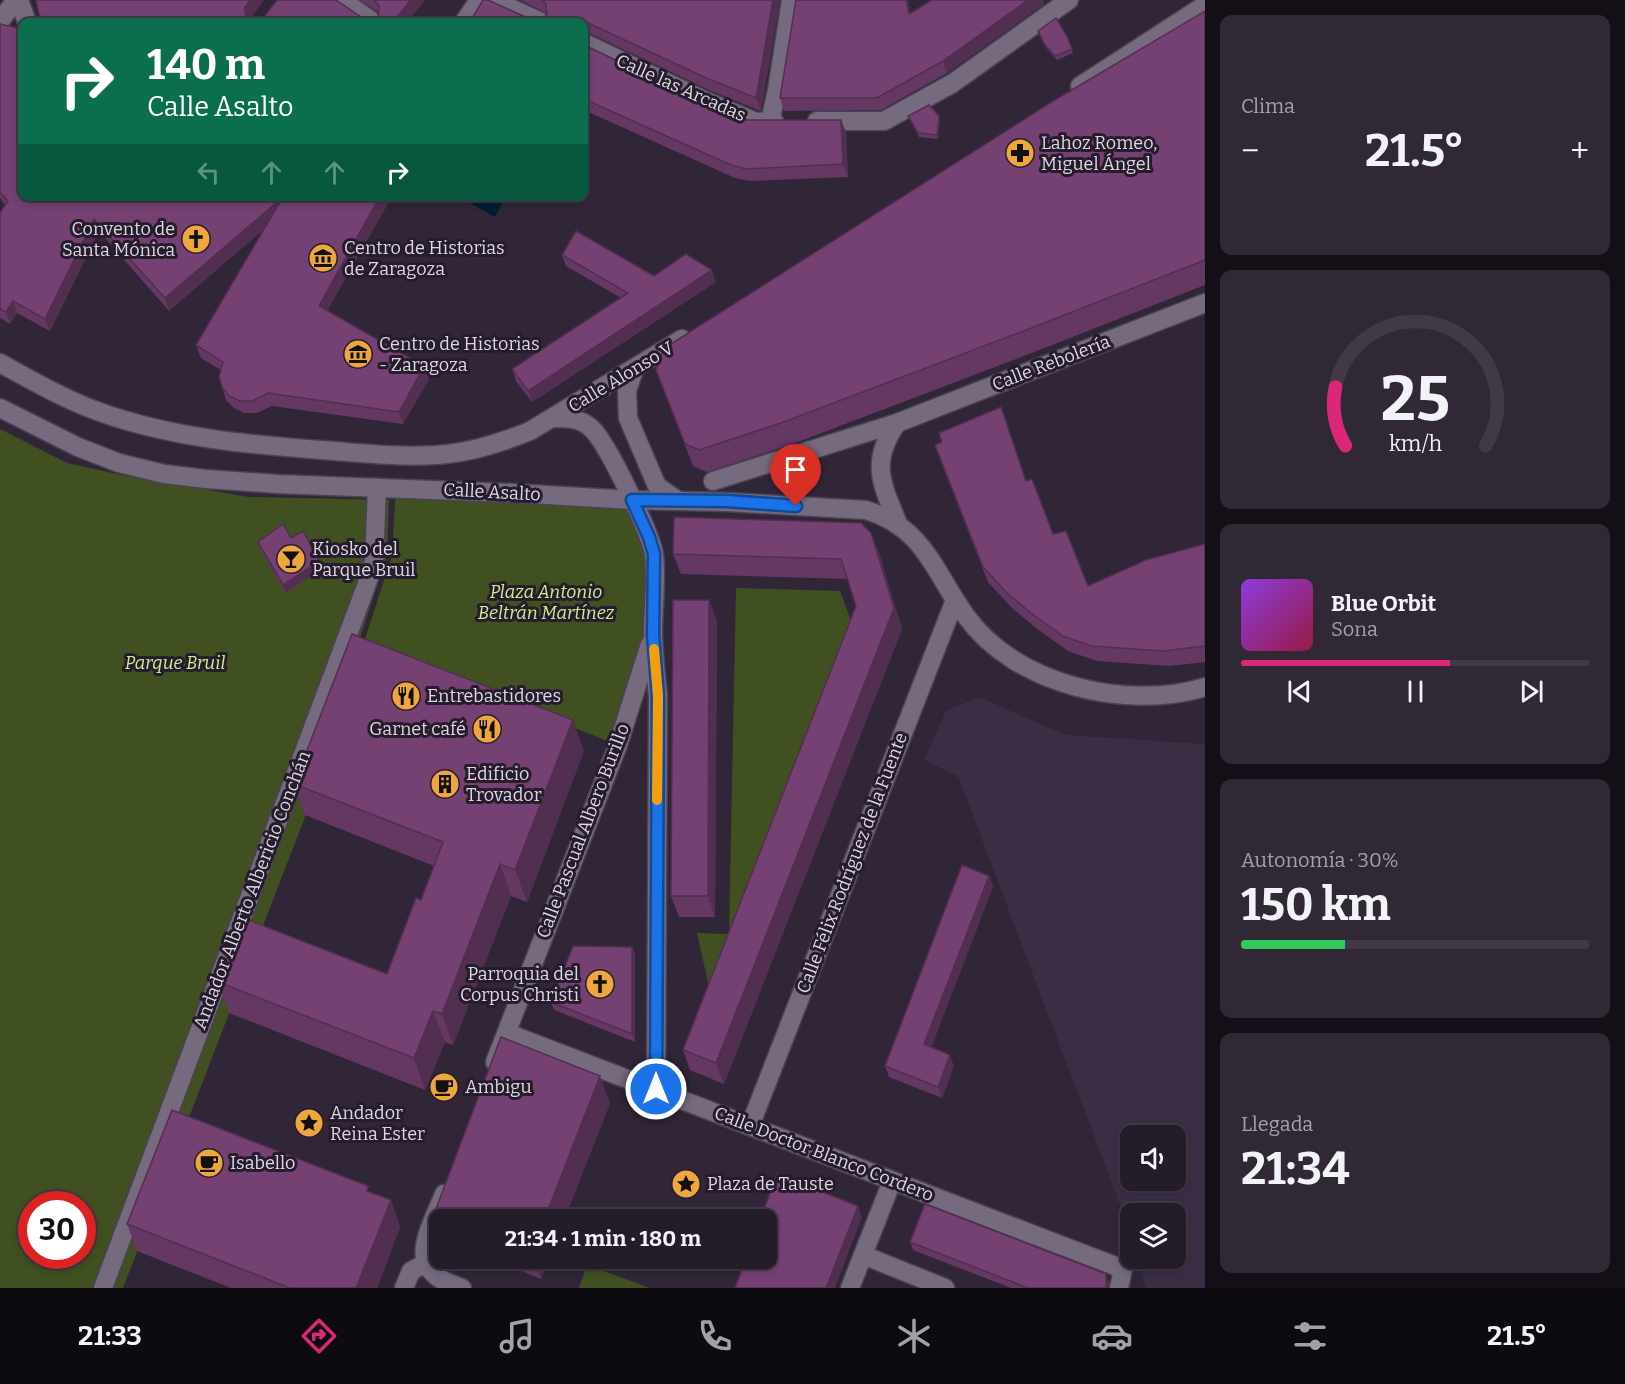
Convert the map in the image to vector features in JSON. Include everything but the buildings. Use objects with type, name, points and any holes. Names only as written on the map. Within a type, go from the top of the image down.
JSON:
[{"type":"street","points":[[0,21],[18,0],[25,18]]},
{"type":"street","points":[[342,0],[367,18]]},
{"type":"street","points":[[467,18],[479,0]]},
{"type":"street","points":[[494,0],[532,18]]},
{"type":"street","points":[[770,122],[791,0]]},
{"type":"street","name":"Calle las Arcadas","points":[[588,45],[756,122],[884,121],[953,84],[1069,0]]},
{"type":"street","points":[[1064,97],[1205,5]]},
{"type":"street","name":"Calle Rebolería","points":[[713,481],[897,423],[1205,303]]},
{"type":"street","name":"Calle Alonso V","points":[[553,418],[702,327]]},
{"type":"street","name":"Calle Asalto","points":[[0,363],[96,411],[161,429],[257,445],[393,455],[446,454],[480,449],[504,442],[553,418]]},
{"type":"street","points":[[634,370],[627,391],[628,418],[657,486],[677,500]]},
{"type":"street","name":"Calle Asalto","points":[[0,408],[78,447],[119,463],[164,474],[278,484],[866,510],[884,516],[899,526],[924,549],[977,631],[1018,662],[1049,678],[1081,689],[1108,694],[1144,697],[1169,696],[1205,687]]},
{"type":"street","points":[[553,418],[576,419],[592,429],[603,443],[632,500],[654,554],[653,635],[658,696],[656,1089]]},
{"type":"street","points":[[897,423],[888,436],[881,453],[881,471],[884,490],[899,526]]},
{"type":"street","name":"Andador Alberto Albericio Conchán","points":[[103,1288],[365,589],[374,562],[377,488]]},
{"type":"street","name":"Calle Félix Rodríguez de la Fuente","points":[[750,1126],[955,600]]},
{"type":"street","name":"Calle Pascual Albero Burillo","points":[[489,1076],[618,745],[653,635]]},
{"type":"street","name":"Calle Doctor Blanco Cordero","points":[[507,1033],[1123,1269],[1119,1288]]},
{"type":"street","points":[[850,1288],[892,1181]]},
{"type":"street","points":[[448,1183],[426,1239],[424,1252],[426,1263],[432,1273],[462,1288]]},
{"type":"street","points":[[863,1255],[945,1288]]},
{"type":"street","points":[[404,1288],[411,1271],[426,1263]]},
{"type":"shaded area","points":[[979,697],[1066,735],[1205,744],[1205,1288],[1146,1288],[1140,1269],[1186,1269],[1186,1203],[1120,1205],[958,776],[924,760],[946,711]]},
{"type":"green space","name":"Parque Bruil","points":[[0,429],[67,463],[126,476],[249,497],[389,500],[387,555],[356,650],[363,667],[123,1288],[0,1288]]},
{"type":"green space","name":"Plaza Antonio Beltrán Martínez","points":[[396,488],[632,500],[649,537],[653,635],[618,745],[363,645],[392,556]]},
{"type":"green space","points":[[736,588],[840,591],[853,626],[712,1000],[697,933],[729,934]]},
{"type":"green space","points":[[586,1269],[598,1269],[650,1288],[579,1288]]},
{"type":"water","points":[[466,201],[504,201],[495,217]]},
{"type":"slow traffic","points":[[654,649],[658,696],[657,800]]},
{"type":"place","name":"Lahoz Romeo, Miguel Ángel","points":[[1020,153]]},
{"type":"place","name":"Convento de Santa Mónica","points":[[196,239]]},
{"type":"place","name":"Centro de Historias de Zaragoza","points":[[323,258]]},
{"type":"place","name":"Centro de Historias - Zaragoza","points":[[358,354]]},
{"type":"place","name":"Kiosko del Parque Bruil","points":[[291,559]]},
{"type":"place","name":"Entrebastidores","points":[[406,696]]},
{"type":"place","name":"Garnet café","points":[[487,729]]},
{"type":"place","name":"Edificio Trovador","points":[[445,784]]},
{"type":"place","name":"Parroquia del Corpus Christi","points":[[600,984]]},
{"type":"place","name":"Ambigu","points":[[444,1087]]},
{"type":"place","name":"Andador Reina Ester","points":[[309,1123]]},
{"type":"place","name":"Isabello","points":[[209,1163]]},
{"type":"place","name":"Plaza de Tauste","points":[[686,1184]]},
{"type":"route","points":[[656,1089],[658,696],[653,635],[654,554],[632,500],[727,501],[796,506]]}]
